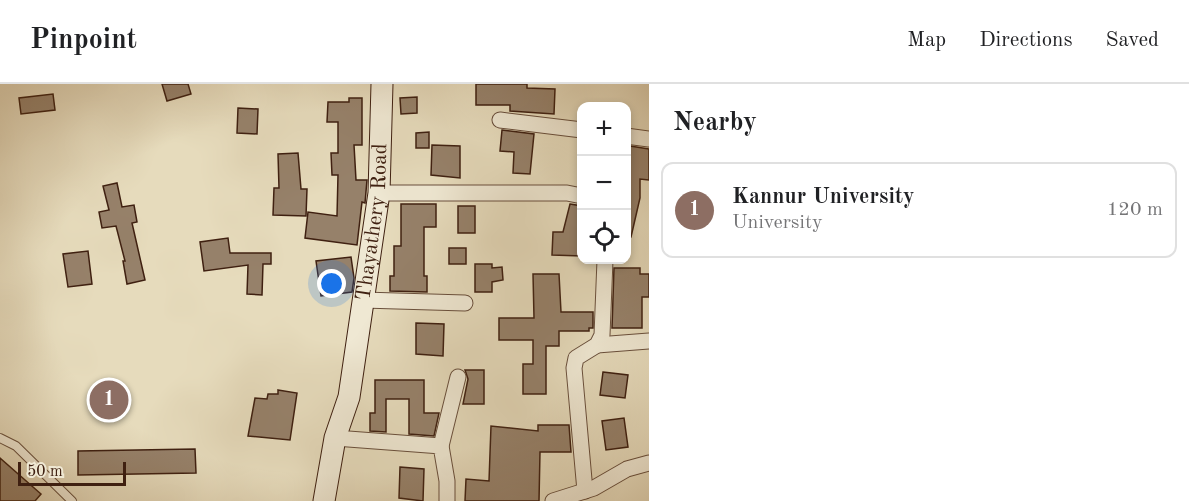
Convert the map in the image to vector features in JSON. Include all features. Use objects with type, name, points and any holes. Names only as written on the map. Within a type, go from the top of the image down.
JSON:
[{"type":"street","name":"Thayathery Road","points":[[324,501],[335,438],[349,398],[379,193],[382,84]]},
{"type":"street","points":[[500,120],[577,129]]},
{"type":"street","points":[[631,136],[649,138]]},
{"type":"street","points":[[379,193],[577,195]]},
{"type":"street","points":[[597,345],[602,335],[605,264]]},
{"type":"street","points":[[363,300],[465,303]]},
{"type":"street","points":[[585,491],[574,368],[576,358],[597,345],[649,341]]},
{"type":"street","points":[[447,501],[447,482],[441,446],[458,377]]},
{"type":"street","points":[[335,438],[441,446]]},
{"type":"street","points":[[553,501],[594,488],[627,469],[649,463]]},
{"type":"lane","points":[[0,438],[16,446],[72,501]]},
{"type":"building","points":[[162,84],[188,84],[191,94],[167,101]]},
{"type":"building","points":[[476,84],[527,84],[527,88],[555,89],[554,114],[510,111],[510,105],[476,105]]},
{"type":"building","points":[[53,94],[55,110],[21,114],[19,98]]},
{"type":"building","points":[[417,97],[417,113],[401,114],[400,98]]},
{"type":"building","points":[[349,98],[362,98],[362,145],[354,145],[356,180],[367,180],[357,245],[305,238],[308,212],[337,216],[338,175],[332,175],[331,153],[338,153],[338,122],[327,122],[328,102],[349,102]]},
{"type":"building","points":[[238,108],[258,109],[257,134],[237,133]]},
{"type":"building","points":[[502,130],[534,134],[530,174],[513,173],[514,152],[500,151]]},
{"type":"building","points":[[429,132],[429,148],[416,148],[416,133]]},
{"type":"building","points":[[432,145],[460,146],[460,178],[431,175]]},
{"type":"building","points":[[631,146],[649,149],[649,180],[640,179],[640,198],[631,237]]},
{"type":"building","points":[[298,153],[301,189],[307,189],[306,216],[273,215],[274,188],[279,188],[278,154]]},
{"type":"building","points":[[117,183],[122,207],[134,205],[137,222],[132,223],[145,280],[127,284],[123,261],[125,261],[116,226],[102,228],[99,212],[109,210],[103,186]]},
{"type":"building","points":[[401,204],[436,204],[436,227],[424,227],[424,276],[427,276],[427,292],[390,291],[390,276],[394,276],[394,246],[401,246]]},
{"type":"building","points":[[570,204],[577,205],[577,256],[552,255],[553,232],[563,232]]},
{"type":"building","points":[[458,206],[475,206],[475,233],[458,233]]},
{"type":"building","points":[[228,238],[230,253],[271,253],[271,264],[263,264],[262,295],[247,294],[248,265],[204,271],[200,242]]},
{"type":"building","points":[[449,248],[466,248],[466,264],[449,264]]},
{"type":"building","points":[[88,251],[92,284],[68,287],[63,254]]},
{"type":"building","points":[[351,257],[354,278],[352,292],[321,296],[316,261]]},
{"type":"building","points":[[475,264],[492,264],[492,268],[502,267],[503,280],[492,282],[492,292],[475,292]]},
{"type":"building","points":[[614,268],[640,268],[640,274],[649,274],[649,297],[642,297],[642,328],[612,328]]},
{"type":"building","points":[[533,274],[559,274],[561,312],[593,312],[593,328],[589,328],[589,331],[559,331],[559,346],[546,346],[546,394],[523,394],[523,364],[533,364],[533,340],[499,340],[499,318],[534,318]]},
{"type":"building","points":[[416,323],[444,324],[443,356],[416,354]]},
{"type":"building","points":[[465,370],[484,370],[484,404],[463,404],[468,379]]},
{"type":"building","points":[[603,372],[628,375],[625,398],[600,395]]},
{"type":"building","points":[[375,380],[424,380],[424,413],[439,413],[434,436],[409,434],[409,399],[386,399],[386,432],[370,431],[370,413],[375,413]]},
{"type":"building","points":[[278,390],[297,393],[290,440],[248,436],[255,398],[267,399],[268,394],[278,394]]},
{"type":"building","points":[[624,418],[628,447],[606,450],[602,421]]},
{"type":"building","points":[[538,425],[569,425],[571,452],[540,452],[539,501],[465,501],[466,479],[489,481],[491,426],[538,431]]},
{"type":"building","points":[[195,449],[196,473],[78,475],[78,451]]},
{"type":"building","points":[[0,458],[41,494],[35,501],[0,501]]},
{"type":"building","points":[[400,467],[424,469],[423,501],[399,498]]},
{"type":"place","name":"Kannur University","points":[[109,400]]}]
